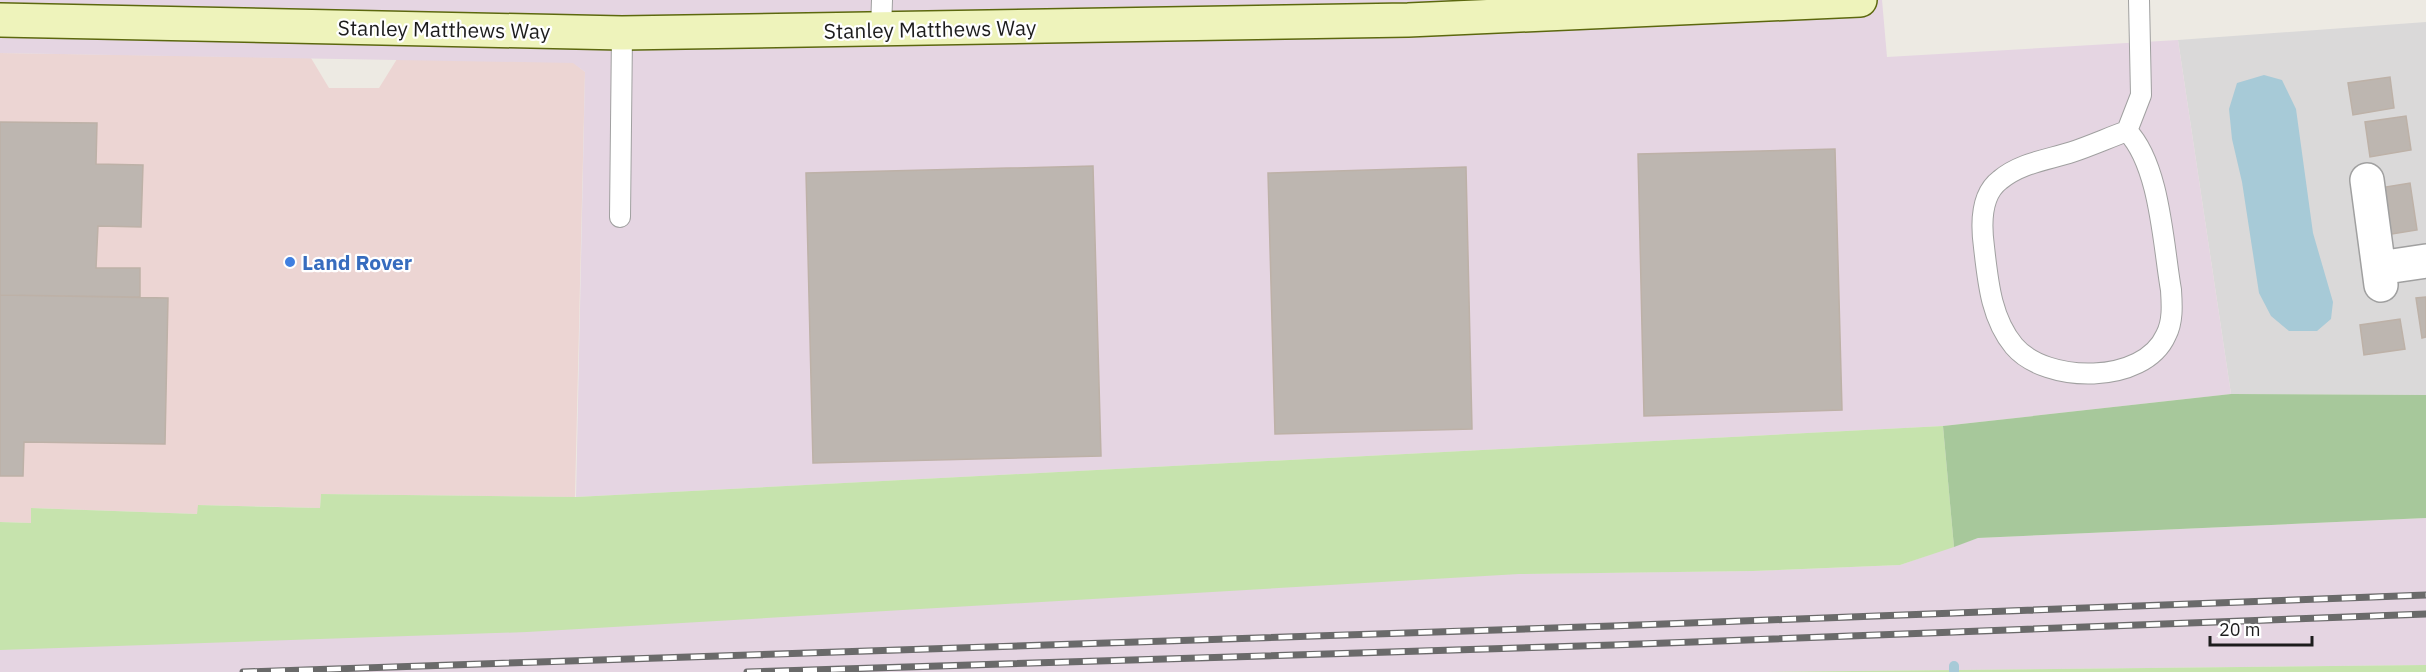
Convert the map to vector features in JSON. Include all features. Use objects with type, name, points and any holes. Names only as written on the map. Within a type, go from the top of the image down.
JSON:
[{"type":"main road","name":"Stanley Matthews Way","points":[[0,20],[622,33],[881,15],[1408,21],[1847,0]]},
{"type":"street","points":[[2367,180],[2380,276],[2426,261]]},
{"type":"lane","points":[[2127,131],[2137,141],[2150,166],[2171,290],[2171,315],[2166,336],[2154,352],[2139,363],[2116,371],[2089,374],[2041,365],[2014,346],[1990,299],[1981,226],[1984,205],[1998,180],[2018,168],[2073,152],[2127,131],[2141,95],[2139,0]]},
{"type":"lane","points":[[620,217],[622,33]]},
{"type":"shaded area","points":[[0,0],[1882,0],[1887,57],[2178,40],[2231,394],[1943,426],[576,497],[585,72],[573,63],[0,53]]},
{"type":"shaded area","points":[[2426,22],[2426,395],[2231,394],[2178,40]]},
{"type":"shaded area","name":"Land Rover","points":[[0,53],[311,58],[329,88],[379,88],[397,59],[573,62],[585,72],[575,497],[321,494],[320,508],[199,505],[197,514],[32,508],[31,523],[0,522]]},
{"type":"shaded area","points":[[2426,518],[2426,665],[1766,672],[0,672],[0,592],[1753,571],[1900,565],[1978,538]]},
{"type":"green space","points":[[2231,394],[2426,395],[2426,518],[1978,538],[1954,547],[1943,426]]},
{"type":"green space","points":[[1943,426],[1954,547],[1900,565],[1753,571],[1519,574],[527,632],[0,650],[0,522],[31,523],[31,508],[197,514],[198,505],[320,508],[321,494],[576,497]]},
{"type":"green space","points":[[2426,665],[2426,672],[1766,672]]},
{"type":"water","points":[[2264,75],[2282,80],[2296,109],[2313,233],[2333,302],[2331,319],[2317,331],[2289,331],[2271,316],[2259,293],[2242,182],[2232,139],[2229,109],[2237,83]]},
{"type":"building","points":[[2390,77],[2394,108],[2353,115],[2348,83]]},
{"type":"building","points":[[2406,116],[2411,150],[2370,157],[2365,122]]},
{"type":"building","points":[[0,122],[97,123],[96,164],[143,165],[141,227],[98,226],[96,268],[140,268],[140,297],[0,295]]},
{"type":"building","points":[[1835,149],[1842,410],[1644,416],[1638,154]]},
{"type":"building","points":[[1093,166],[1101,456],[813,463],[806,173]]},
{"type":"building","points":[[1466,167],[1472,429],[1275,434],[1268,173]]},
{"type":"building","points":[[2410,183],[2417,230],[2380,236],[2373,189]]},
{"type":"building","points":[[0,295],[168,298],[165,444],[24,442],[23,476],[0,476]]},
{"type":"building","points":[[2426,297],[2426,337],[2422,338],[2416,298]]},
{"type":"building","points":[[2400,319],[2405,349],[2364,355],[2360,325]]},
{"type":"waterway","points":[[1954,666],[1954,672]]},
{"type":"railway","points":[[243,672],[1612,626],[2426,595]]},
{"type":"railway","points":[[747,672],[1613,645],[2426,614]]},
{"type":"place","name":"Land Rover","points":[[290,262]]}]
